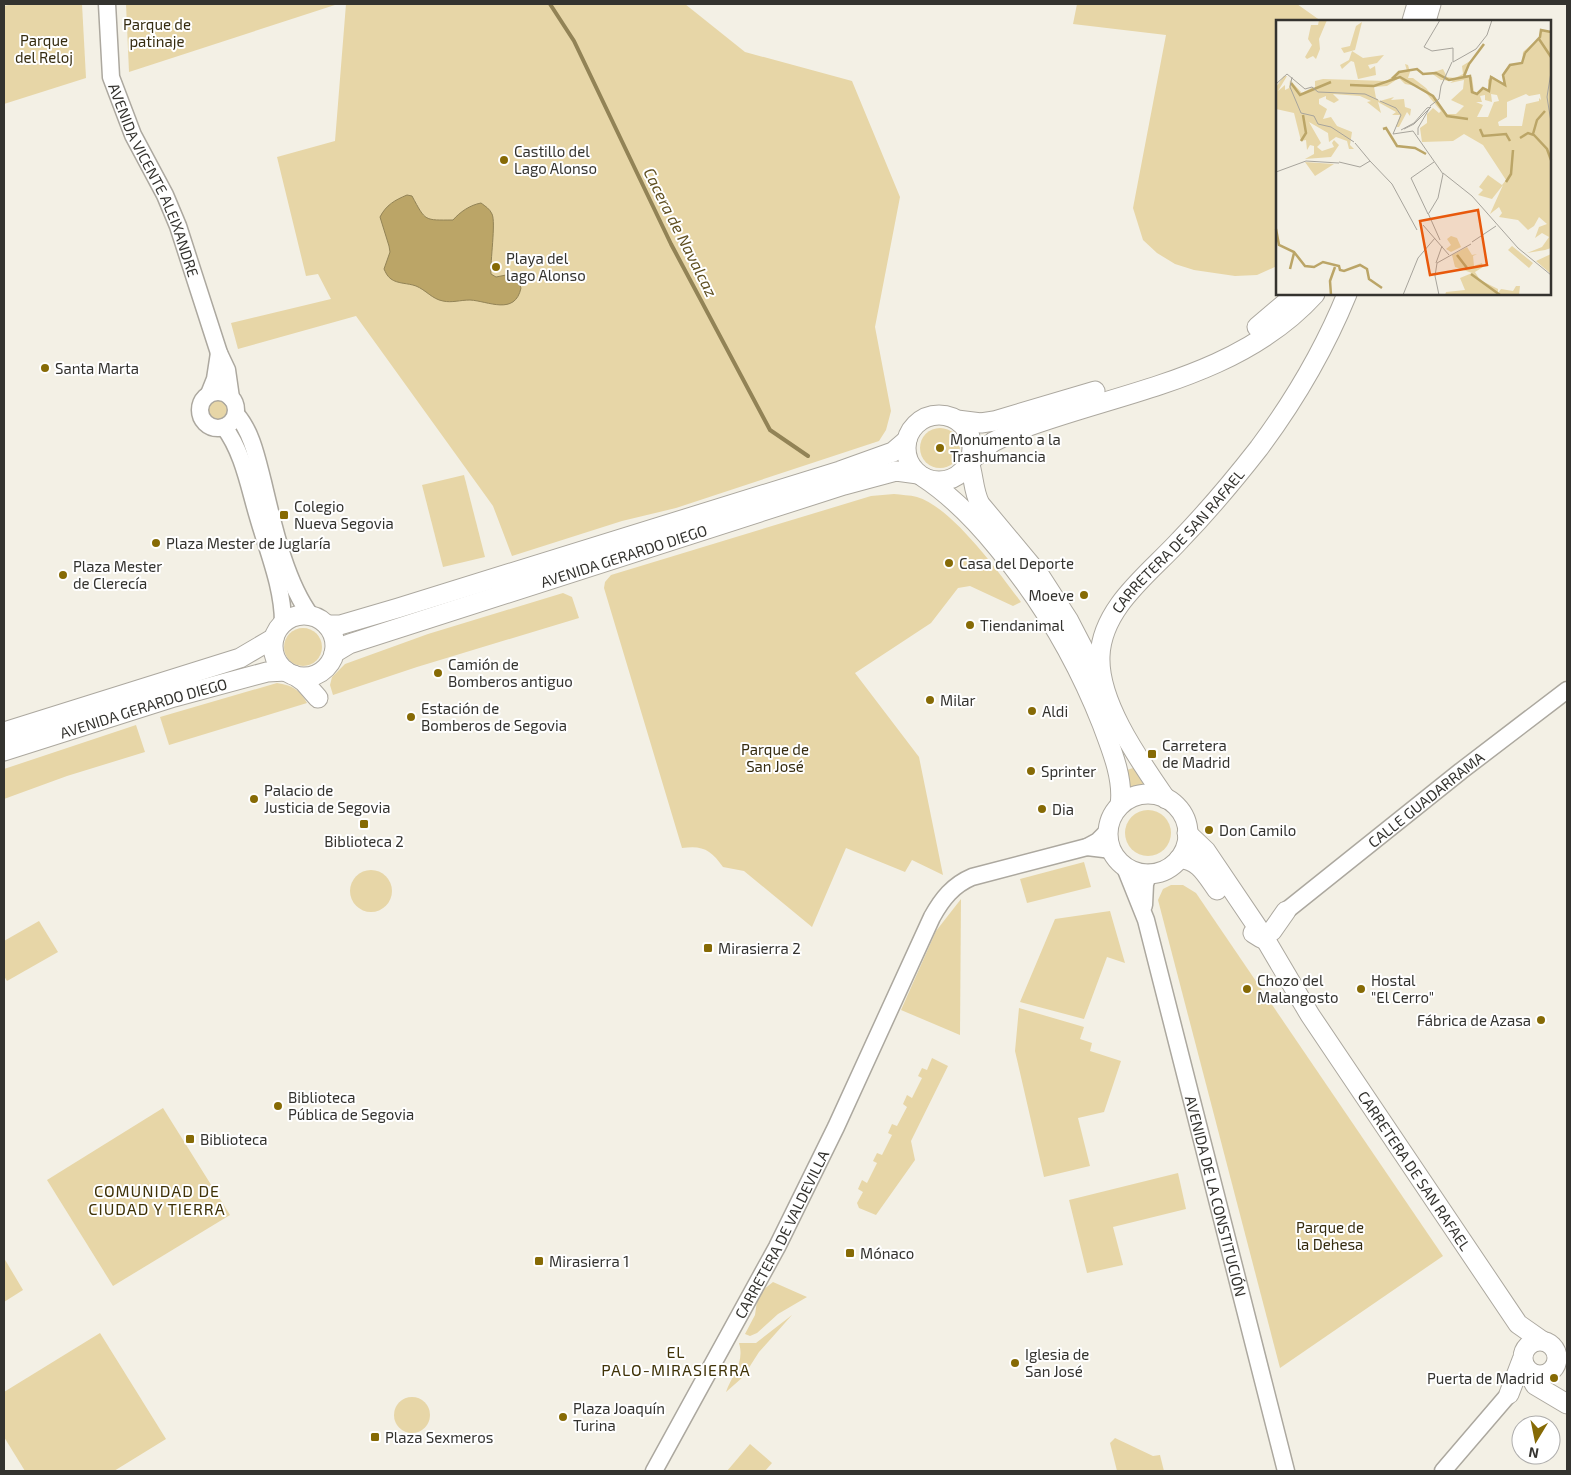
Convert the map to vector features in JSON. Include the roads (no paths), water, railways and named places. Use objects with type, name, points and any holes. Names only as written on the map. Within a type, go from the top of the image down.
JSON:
[{"type":"main road","points":[[1412,20],[1417,4]]},
{"type":"main road","points":[[1426,20],[1431,4]]},
{"type":"main road","points":[[957,420],[985,423],[1004,419],[1196,358],[1253,329],[1295,295]]},
{"type":"main road","points":[[921,475],[935,481],[950,480],[960,474],[969,462],[993,442],[1013,432],[1167,382],[1230,357],[1272,332],[1314,295]]},
{"type":"main road","name":"CARRETERA DE SAN RAFAEL","points":[[1346,295],[1299,388],[1259,448],[1223,493],[1134,588],[1114,613],[1104,632],[1100,657],[1102,675],[1109,701],[1132,746],[1166,798],[1182,814],[1188,833],[1191,857],[1206,874],[1258,949],[1310,1015],[1518,1324],[1526,1376]]},
{"type":"main road","points":[[1109,701],[1089,657],[1040,576],[980,504],[975,491],[974,475],[969,462],[972,451],[971,439],[966,428],[957,420],[946,415],[927,417],[914,426],[907,440],[908,458],[921,475],[951,498],[984,532],[1029,587],[1052,620],[1080,674],[1109,742],[1119,779],[1120,805]]},
{"type":"main road","name":"AVENIDA GERARDO DIEGO","points":[[327,626],[340,625],[384,612],[840,471],[893,452],[907,440]]},
{"type":"main road","name":"AVENIDA GERARDO DIEGO","points":[[330,660],[349,644],[844,485],[896,471],[921,475]]},
{"type":"main road","name":"AVENIDA GERARDO DIEGO","points":[[4,732],[240,658],[279,631],[296,616],[311,616]]},
{"type":"main road","points":[[279,631],[275,656],[290,673],[304,682],[318,698],[334,641],[327,626],[311,616]]},
{"type":"main road","name":"AVENIDA GERARDO DIEGO","points":[[4,751],[174,697],[267,672],[290,673]]},
{"type":"main road","points":[[1166,798],[1141,795],[1120,805],[1112,817],[1108,831],[1112,850],[1124,865],[1136,871],[1149,873],[1166,869],[1191,857],[1227,874],[1254,910],[1266,914],[1276,925]]},
{"type":"main road","name":"CARRETERA DE SAN RAFAEL","points":[[1191,857],[1276,925],[1277,957],[1310,1015]]},
{"type":"main road","name":"CARRETERA DE SAN RAFAEL","points":[[1518,1324],[1553,1342]]},
{"type":"main road","points":[[1553,1342],[1557,1353],[1556,1364],[1549,1373],[1526,1376],[1530,1343],[1553,1342]]},
{"type":"main road","points":[[1567,1359],[1567,1369]]},
{"type":"main road","points":[[1526,1376],[1567,1404]]},
{"type":"street","name":"AVENIDA VICENTE ALEIXANDRE","points":[[107,4],[111,77],[132,135],[165,194],[178,226],[219,353],[227,370],[231,398]]},
{"type":"street","name":"AVENIDA VICENTE ALEIXANDRE","points":[[209,394],[219,353]]},
{"type":"street","points":[[221,392],[231,398],[236,408],[233,420],[224,427],[218,428],[207,424],[200,414],[201,402],[209,394],[221,392]]},
{"type":"street","points":[[236,414],[245,424],[257,459],[290,575],[311,616]]},
{"type":"street","points":[[224,427],[236,446],[278,586],[279,631]]},
{"type":"street","name":"CALLE GUADARRAMA","points":[[1276,925],[1461,771],[1567,690]]},
{"type":"street","points":[[1087,847],[1098,841],[1108,831]]},
{"type":"street","points":[[1087,847],[1112,850]]},
{"type":"street","name":"CARRETERA DE VALDEVILLA","points":[[654,1471],[777,1246],[836,1127],[897,992],[941,904],[951,890],[979,875],[1087,847]]},
{"type":"street","name":"AVENIDA DE LA CONSTITUCIÓN","points":[[1124,865],[1146,920]]},
{"type":"street","name":"AVENIDA DE LA CONSTITUCIÓN","points":[[1149,873],[1143,899],[1146,920],[1286,1471]]},
{"type":"street","points":[[1443,1471],[1526,1376]]},
{"type":"waterway","name":"Cacera de Navalcaz","points":[[550,4],[574,41],[671,244],[770,430],[808,456]]},
{"type":"place","name":"Castillo del Lago Alonso","points":[[504,160]]},
{"type":"place","name":"Playa del lago Alonso","points":[[496,267]]},
{"type":"place","name":"Santa Marta","points":[[45,368]]},
{"type":"place","name":"Monumento a la Trashumancia","points":[[940,448]]},
{"type":"place","name":"Colegio Nueva Segovia","points":[[284,515]]},
{"type":"place","name":"Plaza Mester de Juglaría","points":[[156,543]]},
{"type":"place","name":"Casa del Deporte","points":[[949,563]]},
{"type":"place","name":"Plaza Mester de Clerecía","points":[[63,575]]},
{"type":"place","name":"Moeve","points":[[1084,595]]},
{"type":"place","name":"Tiendanimal","points":[[970,625]]},
{"type":"place","name":"Camión de Bomberos antiguo","points":[[438,673]]},
{"type":"place","name":"Milar","points":[[930,700]]},
{"type":"place","name":"Aldi","points":[[1032,711]]},
{"type":"place","name":"Estación de Bomberos de Segovia","points":[[411,717]]},
{"type":"place","name":"Carretera de Madrid","points":[[1152,754]]},
{"type":"place","name":"Sprinter","points":[[1031,771]]},
{"type":"place","name":"Palacio de Justicia de Segovia","points":[[254,799]]},
{"type":"place","name":"Dia","points":[[1042,809]]},
{"type":"place","name":"Biblioteca 2","points":[[364,824]]},
{"type":"place","name":"Don Camilo","points":[[1209,830]]},
{"type":"place","name":"Mirasierra 2","points":[[708,948]]},
{"type":"place","name":"Chozo del Malangosto","points":[[1247,989]]},
{"type":"place","name":"Hostal \"El Cerro\"","points":[[1361,989]]},
{"type":"place","name":"Fábrica de Azasa","points":[[1541,1020]]},
{"type":"place","name":"Biblioteca Pública de Segovia","points":[[278,1106]]},
{"type":"place","name":"Biblioteca","points":[[190,1139]]},
{"type":"place","name":"Mónaco","points":[[850,1253]]},
{"type":"place","name":"Mirasierra 1","points":[[539,1261]]},
{"type":"place","name":"Iglesia de San José","points":[[1015,1363]]},
{"type":"place","name":"Puerta de Madrid","points":[[1554,1378]]},
{"type":"place","name":"Plaza Joaquín Turina","points":[[563,1417]]},
{"type":"place","name":"Plaza Sexmeros","points":[[375,1437]]},
{"type":"district","name":"COMUNIDAD DE CIUDAD Y TIERRA","points":[[157,1199]]},
{"type":"district","name":"EL PALO-MIRASIERRA","points":[[676,1360]]},
{"type":"park label","name":"Parque de patinaje","points":[[157,32]]},
{"type":"park label","name":"Parque del Reloj","points":[[44,48]]},
{"type":"park label","name":"Parque de San José","points":[[775,758]]},
{"type":"park label","name":"Parque de la Dehesa","points":[[1330,1236]]}]
